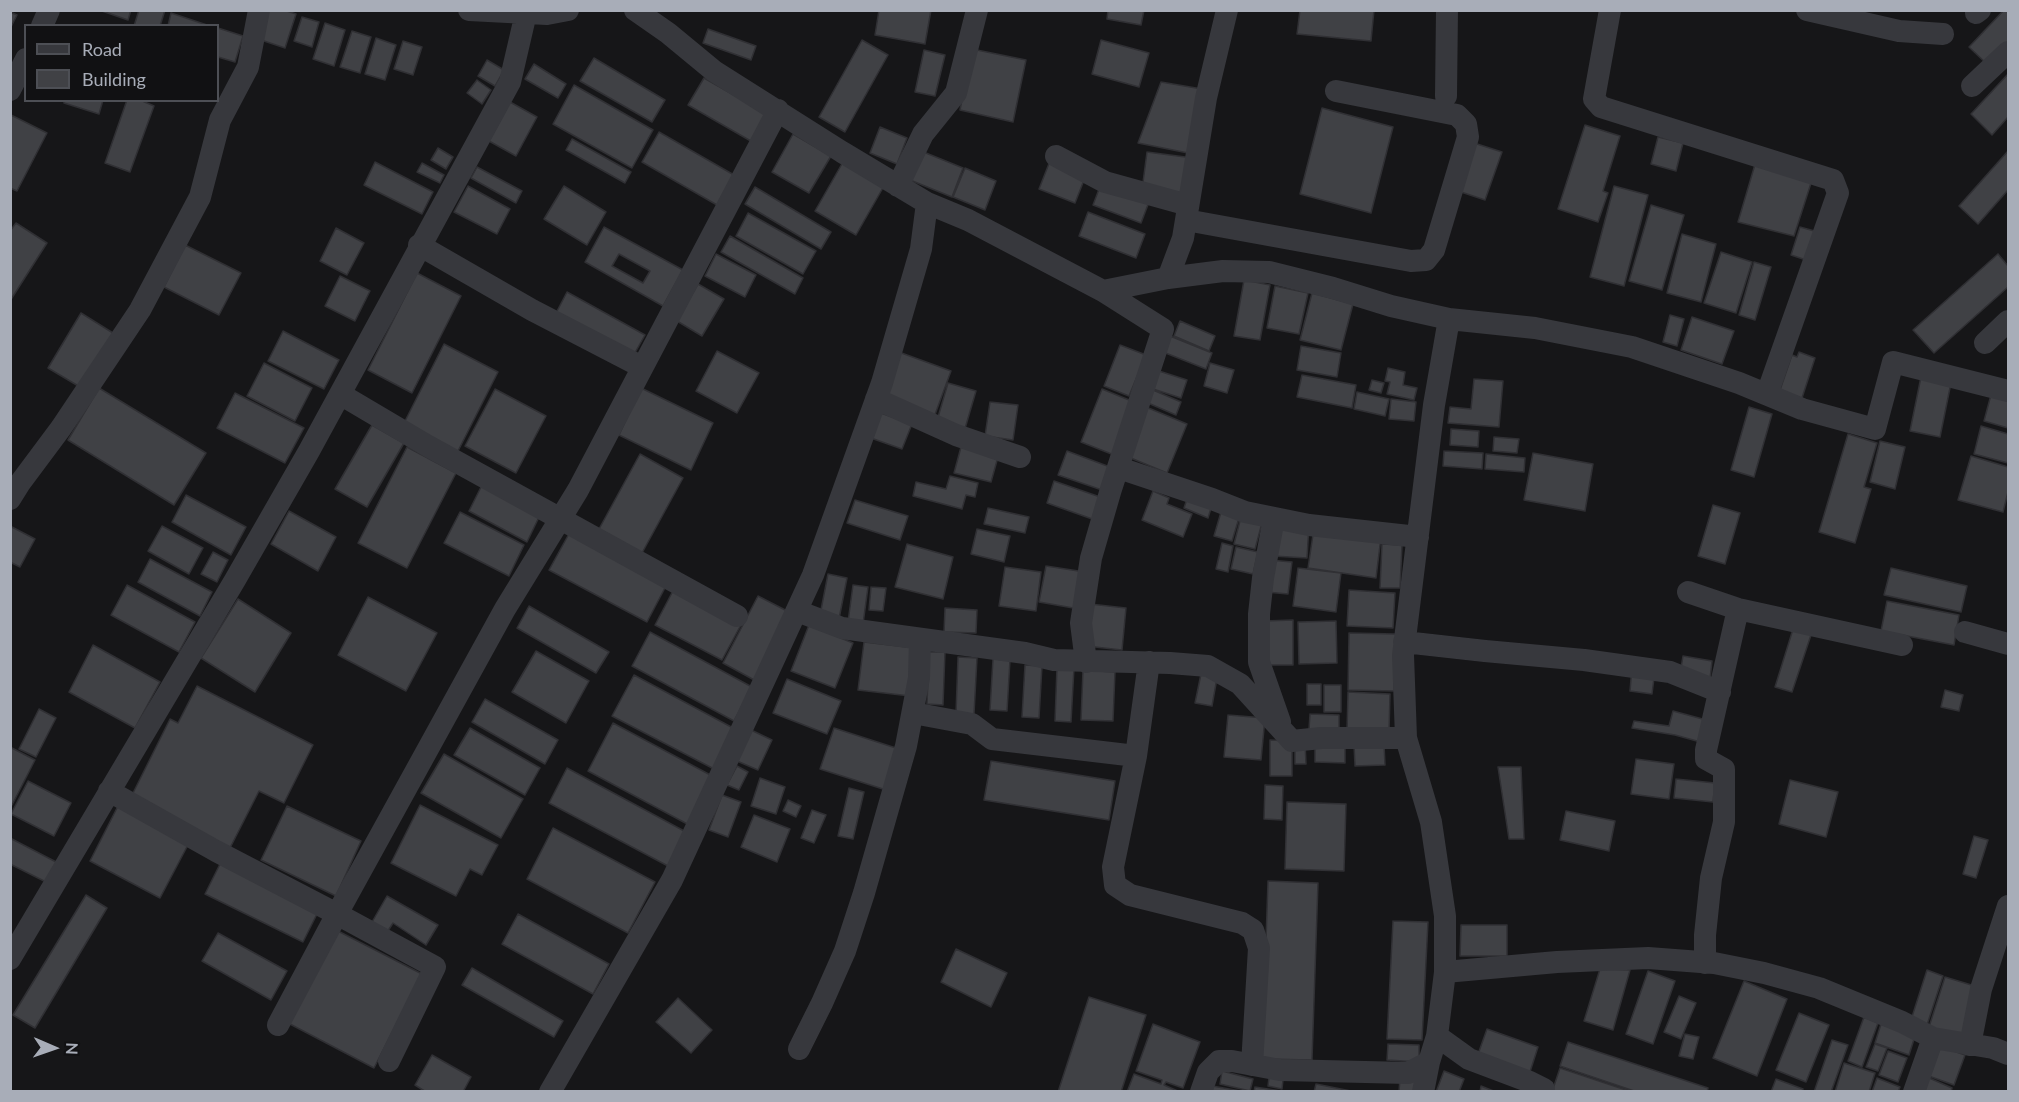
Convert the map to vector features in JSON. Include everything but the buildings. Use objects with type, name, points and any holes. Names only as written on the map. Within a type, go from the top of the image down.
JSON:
[{"type":"street","points":[[43,24],[50,10]]},
{"type":"street","points":[[10,499],[140,310],[200,197],[220,120],[248,67],[259,10]]},
{"type":"street","points":[[469,10],[547,14],[568,10]]},
{"type":"street","points":[[635,10],[668,33],[714,71],[898,186],[927,203],[968,220],[1104,291],[1163,329],[1091,558],[1081,623],[1086,662]]},
{"type":"street","points":[[898,186],[922,134],[956,93],[977,10]]},
{"type":"street","points":[[1168,278],[1183,238],[1206,98],[1227,10]]},
{"type":"street","points":[[1446,96],[1447,10]]},
{"type":"street","points":[[1610,10],[1594,99],[1601,107],[1833,180],[1836,187],[1838,193],[1767,394]]},
{"type":"street","points":[[1806,10],[1899,31],[1943,34]]},
{"type":"street","points":[[10,959],[235,580],[510,82],[526,13]]},
{"type":"street","points":[[1972,86],[2008,52]]},
{"type":"street","points":[[10,90],[24,63]]},
{"type":"street","points":[[1056,156],[1105,182],[1187,212],[1411,261],[1426,260],[1434,250],[1468,137],[1466,124],[1457,115],[1336,91]]},
{"type":"street","points":[[278,1025],[505,609],[578,490],[778,110]]},
{"type":"street","points":[[550,1092],[672,880],[813,575],[876,399],[921,249],[927,203]]},
{"type":"street","points":[[420,245],[532,310],[642,368]]},
{"type":"street","points":[[1104,291],[1168,278],[1223,271],[1269,272],[1391,306],[1449,319],[1535,328],[1632,347],[1681,362],[1802,409],[1875,429],[1893,362],[2008,391]]},
{"type":"street","points":[[1423,1092],[1437,1036],[1445,972],[1445,916],[1439,862],[1431,822],[1406,738],[1404,642],[1434,405],[1449,319]]},
{"type":"street","points":[[1985,344],[2008,321]]},
{"type":"street","points":[[340,393],[428,446],[560,520],[738,616]]},
{"type":"street","points":[[876,399],[956,435],[1020,456]]},
{"type":"street","points":[[1119,468],[1245,512],[1309,525],[1418,537]]},
{"type":"street","points":[[1274,518],[1260,602],[1259,662],[1283,732]]},
{"type":"street","points":[[1688,592],[1738,609],[1902,645]]},
{"type":"street","points":[[1705,963],[1705,935],[1712,878],[1724,822],[1724,769],[1706,759],[1706,750],[1738,609]]},
{"type":"street","points":[[797,611],[842,627],[1025,653],[1054,660],[1208,666],[1240,684],[1292,741],[1321,738],[1406,738]]},
{"type":"street","points":[[1965,632],[2008,644]]},
{"type":"street","points":[[799,1049],[845,951],[864,893],[903,757],[913,713],[919,678],[920,639]]},
{"type":"street","points":[[1404,642],[1564,658],[1670,672],[1720,692]]},
{"type":"street","points":[[1149,662],[1136,756],[1113,867],[1115,885],[1130,895],[1242,923],[1253,930],[1259,948],[1252,1065]]},
{"type":"street","points":[[913,713],[972,724],[992,739],[1136,756]]},
{"type":"street","points":[[109,791],[435,968],[389,1061]]},
{"type":"street","points":[[1970,1045],[1981,989],[2008,906]]},
{"type":"street","points":[[1445,972],[1557,962],[1648,958],[1705,963],[1764,973],[1819,988],[1933,1038],[1993,1048],[2008,1054]]},
{"type":"street","points":[[1437,1036],[1468,1059],[1530,1082],[1544,1089],[1543,1092]]},
{"type":"street","points":[[1914,1092],[1933,1038]]},
{"type":"street","points":[[1201,1092],[1208,1072],[1219,1061],[1280,1070],[1408,1074],[1429,1062]]}]
